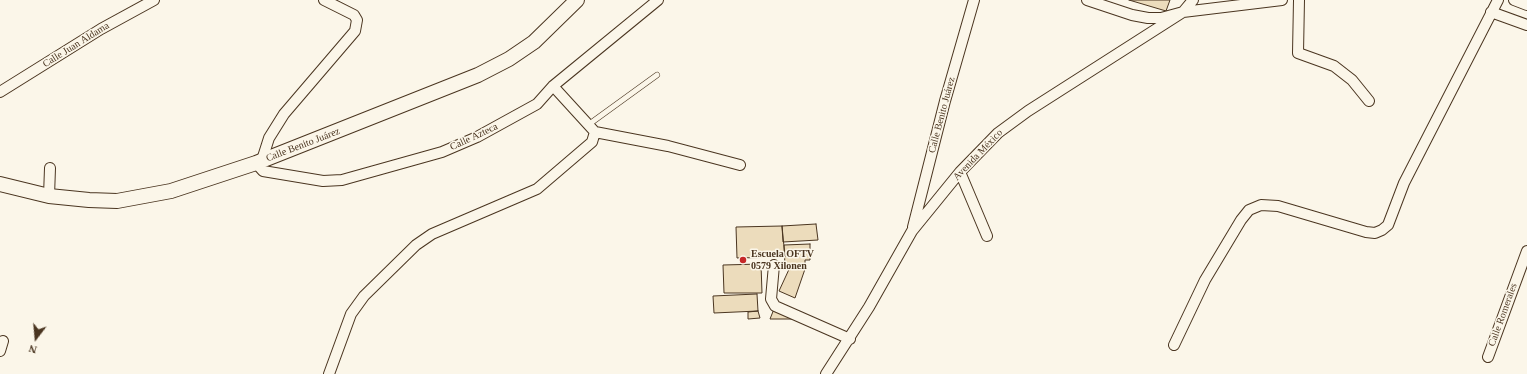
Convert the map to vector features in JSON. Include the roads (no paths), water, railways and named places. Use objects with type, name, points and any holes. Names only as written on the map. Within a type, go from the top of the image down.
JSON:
[{"type":"main road","name":"Calle Benito Juárez","points":[[0,184],[49,196],[117,201],[171,190],[259,162],[478,75],[509,59],[534,42],[577,0]]},
{"type":"street","name":"Calle Juan Aldama","points":[[0,92],[102,29],[154,0]]},
{"type":"street","points":[[259,162],[269,138],[284,114],[355,31],[357,25],[354,15],[324,0]]},
{"type":"street","name":"Calle Azteca","points":[[259,162],[263,171],[284,176],[323,181],[342,180],[442,152],[477,137],[537,104],[553,86],[658,0]]},
{"type":"street","name":"Calle Benito Juárez","points":[[912,231],[945,101],[974,0]]},
{"type":"street","points":[[1087,0],[1148,18],[1161,18],[1183,12],[1282,0]]},
{"type":"street","name":"Avenida México","points":[[826,374],[850,339],[912,231],[960,172],[998,133],[1028,111],[1183,12],[1193,0]]},
{"type":"street","points":[[1299,0],[1298,53],[1334,66],[1352,80],[1369,102]]},
{"type":"street","points":[[1174,345],[1205,280],[1241,220],[1249,210],[1261,206],[1278,206],[1366,232],[1375,233],[1382,230],[1388,224],[1404,184],[1498,0]]},
{"type":"street","points":[[1514,0],[1527,5]]},
{"type":"street","points":[[1491,12],[1527,24]]},
{"type":"street","points":[[553,86],[592,128],[740,165]]},
{"type":"street","points":[[329,374],[352,314],[364,296],[400,259],[432,234],[537,189],[592,142],[592,128]]},
{"type":"street","points":[[49,196],[50,168]]},
{"type":"street","points":[[960,172],[987,236]]},
{"type":"street","name":"Calle Romerales","points":[[1488,357],[1527,251]]},
{"type":"street","points":[[774,265],[772,299],[775,306],[850,339]]},
{"type":"street","points":[[0,351],[3,341]]},
{"type":"lane","points":[[592,128],[657,75]]},
{"type":"place","name":"Escuela OFTV 0579 Xilonen","points":[[743,260]]}]
